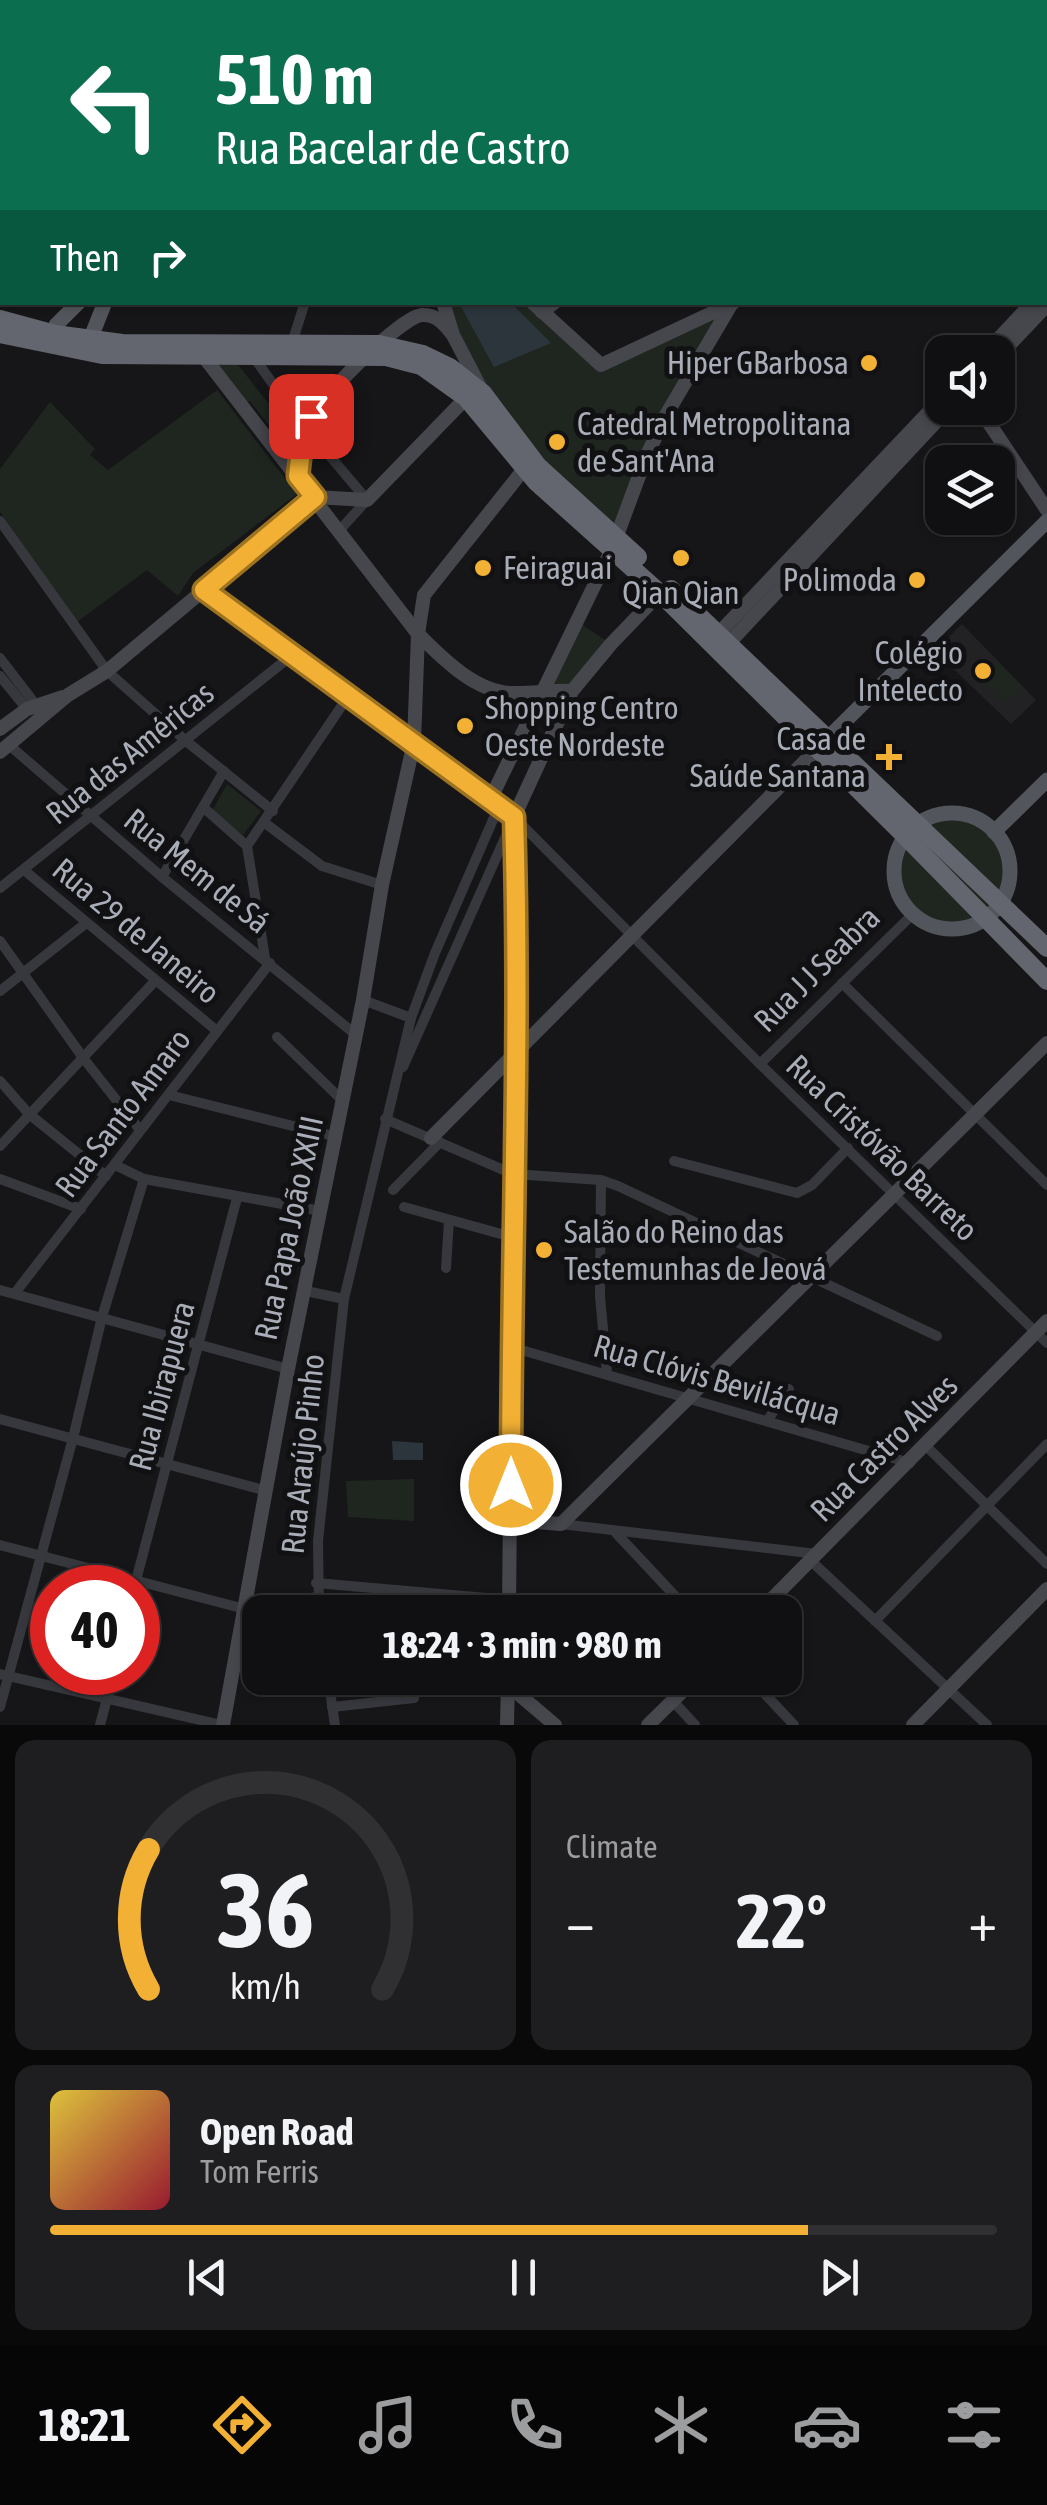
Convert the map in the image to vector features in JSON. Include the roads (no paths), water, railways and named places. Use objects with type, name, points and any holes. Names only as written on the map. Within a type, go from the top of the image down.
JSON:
[{"type":"highway","points":[[1,331],[87,347],[204,357],[364,357],[410,361],[474,395],[524,469],[568,513],[614,543],[724,638],[912,830],[1047,948]]},
{"type":"highway","points":[[87,347],[380,344],[410,349],[436,360],[474,395],[740,675],[823,743]]},
{"type":"highway","points":[[660,593],[675,600],[745,668],[764,678]]},
{"type":"highway","points":[[912,830],[985,919],[1047,982]]},
{"type":"main road","points":[[56,341],[60,319],[76,305]]},
{"type":"main road","points":[[87,347],[104,305]]},
{"type":"main road","points":[[823,743],[1047,521]]},
{"type":"main road","points":[[994,832],[1047,780]]},
{"type":"main road","points":[[954,813],[976,818],[994,832],[1002,843],[1010,871],[1000,903],[985,919],[969,926],[944,928],[913,914],[894,880],[896,854],[912,830],[930,817],[954,813]]},
{"type":"street","points":[[292,343],[304,305]]},
{"type":"street","points":[[339,531],[474,395],[444,305]]},
{"type":"street","points":[[537,307],[601,366],[729,305]]},
{"type":"street","points":[[392,1090],[411,1018],[435,952],[542,689],[614,543],[666,415],[732,305]]},
{"type":"street","points":[[1002,335],[1030,305]]},
{"type":"street","points":[[1015,339],[1047,305]]},
{"type":"street","points":[[275,448],[304,426],[364,357],[404,323],[422,315],[437,318],[454,335]]},
{"type":"street","points":[[253,356],[304,426],[367,500]]},
{"type":"street","points":[[204,357],[418,634],[449,665],[494,689],[517,693],[542,689],[572,691]]},
{"type":"street","points":[[724,638],[925,417]]},
{"type":"street","points":[[724,638],[932,425]]},
{"type":"street","points":[[990,425],[1047,510]]},
{"type":"street","points":[[298,476],[304,426]]},
{"type":"street","name":"Rua Papa João XXIII","points":[[247,1595],[382,885],[414,742],[418,634],[426,589],[524,469]]},
{"type":"street","points":[[5,748],[68,695],[107,671],[315,497],[367,500]]},
{"type":"street","points":[[0,521],[107,671],[272,811]]},
{"type":"street","name":"Rua Cristóvão Barreto","points":[[204,590],[514,817],[1041,1338]]},
{"type":"street","points":[[392,1090],[572,691],[660,593]]},
{"type":"street","name":"Rua das Américas","points":[[0,888],[291,656]]},
{"type":"street","points":[[0,658],[31,707]]},
{"type":"street","points":[[0,676],[31,707]]},
{"type":"street","points":[[0,729],[31,707],[68,695]]},
{"type":"street","points":[[268,961],[248,873],[247,846],[347,698]]},
{"type":"street","points":[[393,1190],[515,1054],[823,743]]},
{"type":"street","name":"Rua Mem de Sá","points":[[5,748],[356,1034]]},
{"type":"street","points":[[162,877],[224,772]]},
{"type":"street","points":[[204,807],[247,846]]},
{"type":"street","points":[[509,1595],[514,817]]},
{"type":"street","points":[[265,822],[328,869],[382,885]]},
{"type":"street","name":"Rua 29 de Janeiro","points":[[24,870],[217,1031]]},
{"type":"street","name":"Rua J J Seabra","points":[[760,1064],[913,914]]},
{"type":"street","points":[[0,991],[85,924]]},
{"type":"street","points":[[0,942],[140,1130]]},
{"type":"street","name":"Rua Santo Amaro","points":[[14,1293],[268,961]]},
{"type":"street","points":[[0,1146],[155,981]]},
{"type":"street","points":[[842,983],[1047,1185]]},
{"type":"street","points":[[363,1000],[411,1018]]},
{"type":"street","points":[[277,1038],[343,1102]]},
{"type":"street","points":[[561,1524],[1047,1043]]},
{"type":"street","points":[[0,1081],[29,1114],[106,1176]]},
{"type":"street","name":"Rua Araújo Pinho","points":[[316,1595],[318,1541],[344,1300],[392,1090]]},
{"type":"street","points":[[169,1095],[337,1137]]},
{"type":"street","points":[[385,1119],[513,1174],[601,1180],[937,1336]]},
{"type":"street","points":[[674,1161],[797,1192],[812,1185],[848,1148]]},
{"type":"street","points":[[114,1165],[144,1179],[321,1211]]},
{"type":"street","points":[[0,1179],[81,1210]]},
{"type":"street","points":[[0,1706],[4,1675],[42,1556],[102,1317],[144,1179]]},
{"type":"street","points":[[601,1180],[600,1296],[608,1374]]},
{"type":"street","name":"Rua Ibirapuera","points":[[140,1565],[237,1198]]},
{"type":"street","points":[[404,1207],[512,1237]]},
{"type":"street","points":[[446,1268],[448,1220]]},
{"type":"street","points":[[0,1291],[288,1369]]},
{"type":"street","points":[[306,1291],[344,1300]]},
{"type":"street","name":"Rua Castro Alves","points":[[776,1595],[1041,1338],[1047,1321]]},
{"type":"street","name":"Rua Clóvis Bevilácqua","points":[[511,1347],[910,1462]]},
{"type":"street","points":[[767,1422],[788,1389]]},
{"type":"street","points":[[0,1418],[267,1491]]},
{"type":"street","points":[[875,1621],[1047,1444]]},
{"type":"street","points":[[926,1446],[1047,1564]]},
{"type":"street","points":[[511,1520],[814,1557],[875,1621],[986,1725]]},
{"type":"street","points":[[615,1532],[674,1595]]},
{"type":"street","points":[[0,1545],[72,1565]]},
{"type":"street","points":[[316,1583],[417,1595]]},
{"type":"street","points":[[913,1725],[1047,1588]]},
{"type":"street","points":[[160,1589],[242,1607]]},
{"type":"street","name":"Rua Papa João XXIII","points":[[223,1725],[242,1624]]},
{"type":"street","points":[[4,1675],[223,1725]]},
{"type":"street","points":[[100,1725],[109,1695]]},
{"type":"street","points":[[330,1695],[335,1725]]},
{"type":"street","points":[[508,1695],[508,1725]]},
{"type":"street","points":[[523,1695],[555,1725]]},
{"type":"street","points":[[648,1725],[679,1695]]},
{"type":"street","points":[[766,1695],[794,1725]]},
{"type":"street","points":[[332,1706],[414,1698]]},
{"type":"street","points":[[673,1701],[695,1725]]},
{"type":"place","name":"Hiper GBarbosa","points":[[869,363]]},
{"type":"place","name":"Catedral Metropolitana de Sant'Ana","points":[[557,442]]},
{"type":"place","name":"Qian Qian","points":[[681,558]]},
{"type":"place","name":"Feiraguai","points":[[483,568]]},
{"type":"place","name":"Polimoda","points":[[917,580]]},
{"type":"place","name":"Colégio Intelecto","points":[[983,671]]},
{"type":"place","name":"Shopping Centro Oeste Nordeste","points":[[465,726]]},
{"type":"place","name":"Casa de Saúde Santana","points":[[889,757]]},
{"type":"place","name":"Salão do Reino das Testemunhas de Jeová","points":[[544,1250]]}]
